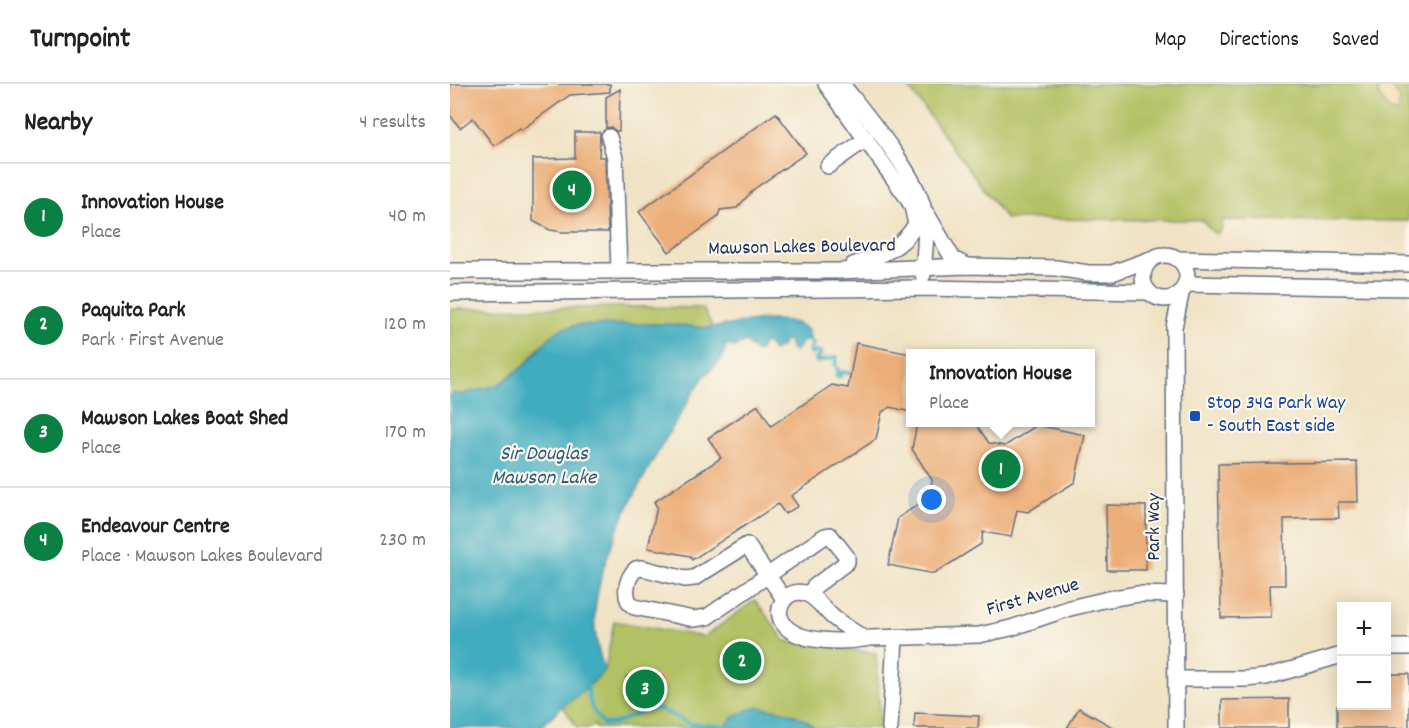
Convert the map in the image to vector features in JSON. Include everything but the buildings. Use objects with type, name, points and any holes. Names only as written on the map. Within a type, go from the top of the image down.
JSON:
[{"type":"street","points":[[826,84],[912,206],[916,224],[916,253],[923,267]]},
{"type":"street","points":[[843,84],[905,171],[953,259],[967,266]]},
{"type":"street","points":[[609,136],[615,158],[620,238],[619,272]]},
{"type":"street","points":[[828,166],[866,138]]},
{"type":"street","points":[[922,288],[926,253],[924,209]]},
{"type":"street","points":[[837,271],[884,255],[907,238],[916,224]]},
{"type":"street","points":[[1174,327],[1143,278],[1151,259],[1164,255],[1178,259],[1409,264]]},
{"type":"street","name":"Mawson Lakes Boulevard","points":[[450,271],[837,271],[967,266],[1056,268],[1088,273],[1112,273],[1151,259]]},
{"type":"street","points":[[1178,259],[1186,270],[1184,287]]},
{"type":"street","points":[[1152,294],[1170,298],[1184,287],[1409,288]]},
{"type":"street","name":"Park Way","points":[[1176,728],[1174,327],[1184,287]]},
{"type":"street","name":"Mawson Lakes Boulevard","points":[[450,293],[922,288],[1152,294]]},
{"type":"street","points":[[809,594],[814,587],[847,562],[847,557],[830,535],[825,536],[766,575],[702,618],[694,619],[634,607],[628,603],[626,597],[630,575],[636,569],[642,568],[685,579],[694,578],[747,545],[766,575],[784,599],[795,593],[809,594],[842,624],[865,639]]},
{"type":"street","name":"First Avenue","points":[[784,599],[779,610],[780,618],[784,625],[795,634],[816,639],[849,641],[895,637],[979,635],[1011,628],[1070,608],[1108,599],[1138,594],[1176,595]]},
{"type":"street","points":[[890,728],[895,637]]},
{"type":"street","points":[[1391,647],[1409,646]]},
{"type":"street","points":[[1177,679],[1266,677],[1338,656]]},
{"type":"green space","points":[[906,84],[1409,84],[1409,221],[1223,220],[1221,230],[1217,234],[1211,231],[1203,220],[1006,219]]},
{"type":"green space","points":[[703,308],[712,326],[708,328],[666,324],[578,325],[541,345],[525,365],[498,385],[463,394],[450,394],[450,309]]},
{"type":"green space","points":[[755,600],[785,641],[876,653],[881,728],[596,728],[594,725],[590,728],[577,728],[563,706],[582,693],[605,670],[614,621],[704,637]]},
{"type":"sand","points":[[1381,85],[1390,86],[1397,95],[1399,106],[1396,113],[1390,110],[1378,95]]},
{"type":"water","name":"Sir Douglas Mawson Lake","points":[[762,320],[799,324],[809,331],[810,339],[802,342],[795,352],[791,349],[789,341],[785,340],[781,347],[773,351],[768,344],[764,343],[759,351],[755,352],[746,342],[734,347],[726,345],[722,359],[704,376],[693,393],[647,470],[608,553],[595,611],[597,641],[605,670],[582,693],[563,706],[539,728],[450,728],[450,394],[463,394],[498,385],[525,365],[550,337],[561,329],[578,325],[666,324],[708,328]]},
{"type":"water","points":[[757,707],[780,710],[795,715],[815,728],[725,728],[734,717]]},
{"type":"waterway","points":[[808,340],[813,343],[811,354],[818,351],[821,354],[816,359],[817,362],[837,357],[835,365],[839,371],[836,374],[837,377],[842,372],[851,373]]},
{"type":"waterway","points":[[588,687],[592,707],[603,724],[615,723],[648,709],[660,709],[690,724],[725,726]]},
{"type":"place","name":"Endeavour Centre","points":[[572,190]]},
{"type":"place","name":"Stop 34G Park Way - South East side","points":[[1195,416]]},
{"type":"place","name":"Innovation House","points":[[1001,469]]},
{"type":"place","name":"Paquita Park","points":[[742,661]]},
{"type":"place","name":"Mawson Lakes Boat Shed","points":[[645,689]]}]
